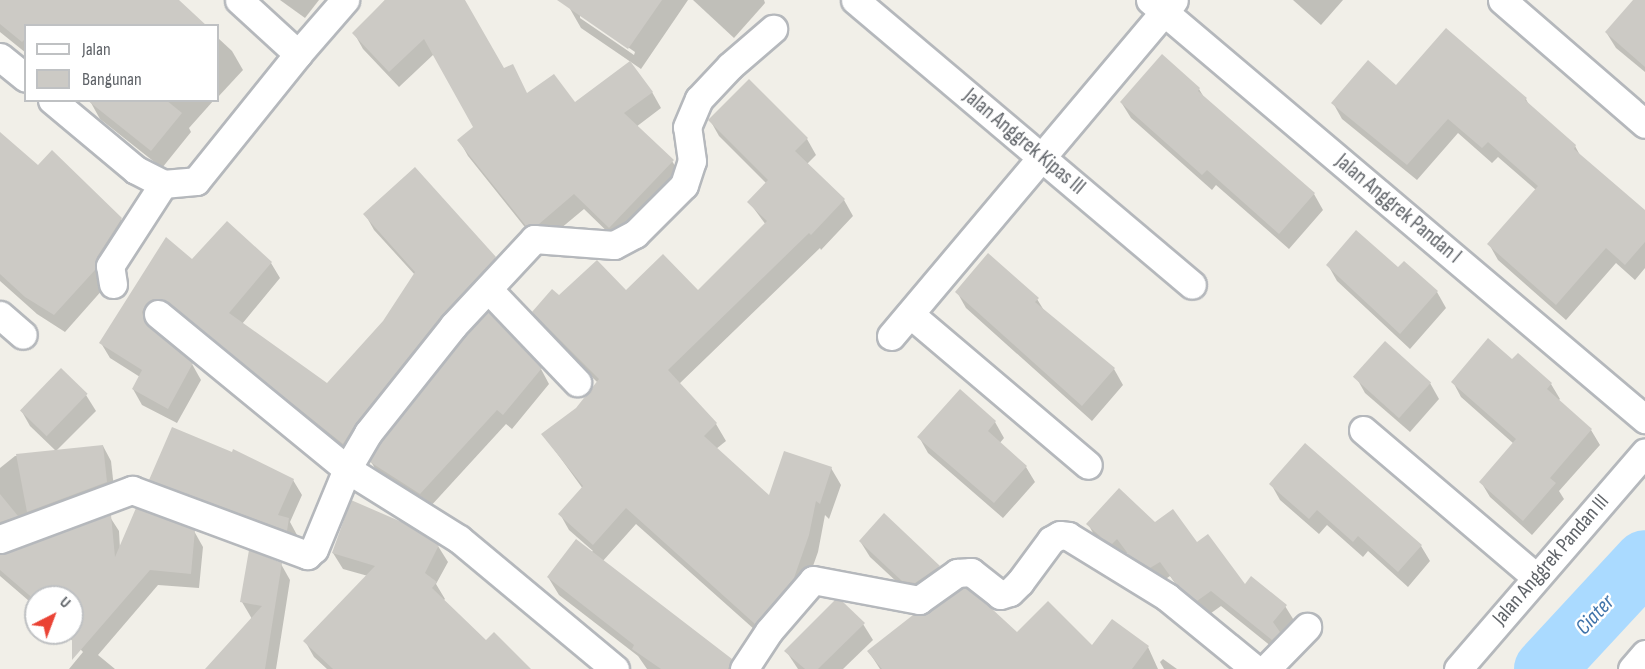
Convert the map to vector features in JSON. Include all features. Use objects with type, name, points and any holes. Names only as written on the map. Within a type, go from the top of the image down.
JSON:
[{"type":"street","points":[[239,0],[298,54]]},
{"type":"street","points":[[54,102],[136,170],[163,184],[196,181],[298,54],[345,0]]},
{"type":"street","name":"Jalan Anggrek Kipas III","points":[[855,0],[1192,285]]},
{"type":"street","points":[[1502,0],[1645,124]]},
{"type":"street","points":[[891,336],[1043,157],[1163,4]]},
{"type":"street","name":"Jalan Anggrek Pandan I","points":[[1163,4],[1645,418]]},
{"type":"street","points":[[0,539],[132,490],[307,555],[314,549],[347,469],[368,434],[453,326],[534,239],[614,245],[634,234],[684,185],[692,161],[687,127],[699,99],[730,66],[773,29]]},
{"type":"street","points":[[0,57],[24,76]]},
{"type":"street","points":[[113,284],[110,266],[163,184]]},
{"type":"street","points":[[488,289],[577,382]]},
{"type":"street","points":[[158,314],[347,469],[459,539],[615,669]]},
{"type":"street","points":[[910,314],[1088,465]]},
{"type":"street","points":[[0,315],[23,335]]},
{"type":"street","points":[[1364,430],[1536,577]]},
{"type":"street","name":"Jalan Anggrek Pandan III","points":[[1458,669],[1645,452]]},
{"type":"street","points":[[744,669],[769,631],[813,580],[919,600],[957,573],[971,572],[1000,595],[1010,592],[1020,582],[1051,540],[1060,535],[1068,536],[1167,597],[1255,669]]},
{"type":"street","points":[[1266,669],[1307,627]]},
{"type":"street","points":[[1632,669],[1645,654]]},
{"type":"building","points":[[0,0],[179,0],[205,24],[24,24],[22,42],[0,24]]},
{"type":"building","points":[[385,0],[465,0],[504,68],[513,64],[527,93],[554,74],[575,102],[630,61],[653,92],[624,113],[674,160],[609,228],[574,194],[539,224],[526,226],[457,140],[473,127],[424,39],[389,72],[352,33]]},
{"type":"building","points":[[557,0],[662,0],[628,49]]},
{"type":"building","points":[[1633,0],[1645,0],[1645,67],[1605,32]]},
{"type":"building","points":[[1446,28],[1527,98],[1525,100],[1576,145],[1574,149],[1645,210],[1645,242],[1625,265],[1606,248],[1556,305],[1487,244],[1538,186],[1488,142],[1482,148],[1448,119],[1407,165],[1331,103],[1368,60],[1396,85]]},
{"type":"building","points":[[1162,54],[1200,88],[1198,91],[1315,193],[1279,234],[1207,170],[1202,175],[1120,102]]},
{"type":"building","points":[[749,79],[808,138],[795,151],[845,199],[811,235],[809,233],[668,370],[717,423],[704,436],[769,495],[784,451],[832,467],[820,504],[816,501],[809,535],[794,578],[755,624],[626,508],[593,545],[558,514],[583,486],[541,434],[576,408],[599,379],[532,312],[552,289],[559,295],[597,260],[626,290],[663,254],[698,290],[767,221],[747,202],[768,180],[708,120]]},
{"type":"building","points":[[90,102],[168,102],[182,113],[151,151]]},
{"type":"building","points":[[0,132],[38,165],[52,150],[122,218],[97,257],[95,270],[54,315],[25,297],[0,274]]},
{"type":"building","points":[[415,167],[496,257],[441,316],[356,423],[343,444],[161,299],[153,299],[146,304],[142,312],[144,320],[193,363],[168,409],[132,389],[142,370],[99,343],[166,237],[192,259],[227,221],[272,262],[229,313],[327,383],[383,321],[415,272],[363,214]]},
{"type":"building","points":[[1356,230],[1398,267],[1404,261],[1438,291],[1400,334],[1326,265]]},
{"type":"building","points":[[988,253],[1039,298],[1035,302],[1115,368],[1082,406],[955,292]]},
{"type":"building","points":[[488,312],[542,368],[503,415],[497,410],[420,494],[370,462],[381,442],[465,336]]},
{"type":"building","points":[[1488,338],[1512,359],[1518,353],[1552,383],[1547,389],[1592,429],[1550,478],[1556,483],[1523,521],[1479,482],[1516,439],[1451,382]]},
{"type":"building","points":[[1385,341],[1431,382],[1399,418],[1353,377]]},
{"type":"building","points":[[61,368],[88,394],[47,436],[20,410]]},
{"type":"building","points":[[960,389],[996,421],[988,431],[1027,466],[994,503],[917,437]]},
{"type":"building","points":[[172,427],[232,452],[233,449],[294,479],[278,515],[289,518],[287,531],[149,480]]},
{"type":"building","points":[[1305,443],[1422,545],[1398,572],[1358,536],[1353,542],[1317,510],[1309,519],[1269,484]]},
{"type":"building","points":[[103,445],[107,482],[27,512],[16,454]]},
{"type":"building","points":[[1119,488],[1155,522],[1173,509],[1197,542],[1208,534],[1245,584],[1251,576],[1287,605],[1273,622],[1280,632],[1272,640],[1211,591],[1197,601],[1176,584],[1160,562],[1150,568],[1129,555],[1117,539],[1112,544],[1086,524]]},
{"type":"building","points":[[0,494],[18,516],[0,522]]},
{"type":"building","points":[[351,500],[404,523],[439,545],[425,573],[437,582],[432,588],[486,640],[494,632],[531,669],[333,669],[303,641],[375,566],[332,553]]},
{"type":"building","points":[[136,508],[195,530],[191,574],[150,570],[72,660],[72,645],[84,645],[84,585],[24,585],[24,591],[0,570],[0,554],[111,515],[115,557]]},
{"type":"building","points":[[884,513],[940,566],[915,583],[902,581],[859,541]]},
{"type":"building","points":[[576,539],[732,659],[728,669],[661,669],[632,649],[634,645],[547,577]]},
{"type":"building","points":[[249,550],[282,563],[265,669],[205,669],[262,606],[240,602]]},
{"type":"building","points":[[963,588],[991,608],[1017,632],[1048,601],[1092,645],[1112,619],[1149,646],[1132,669],[882,669],[867,651],[913,615],[928,613]]},
{"type":"building","points":[[835,600],[843,602],[865,623],[818,669],[805,669],[784,651]]},
{"type":"waterway","name":"Ciater","points":[[1545,669],[1645,561]]}]
